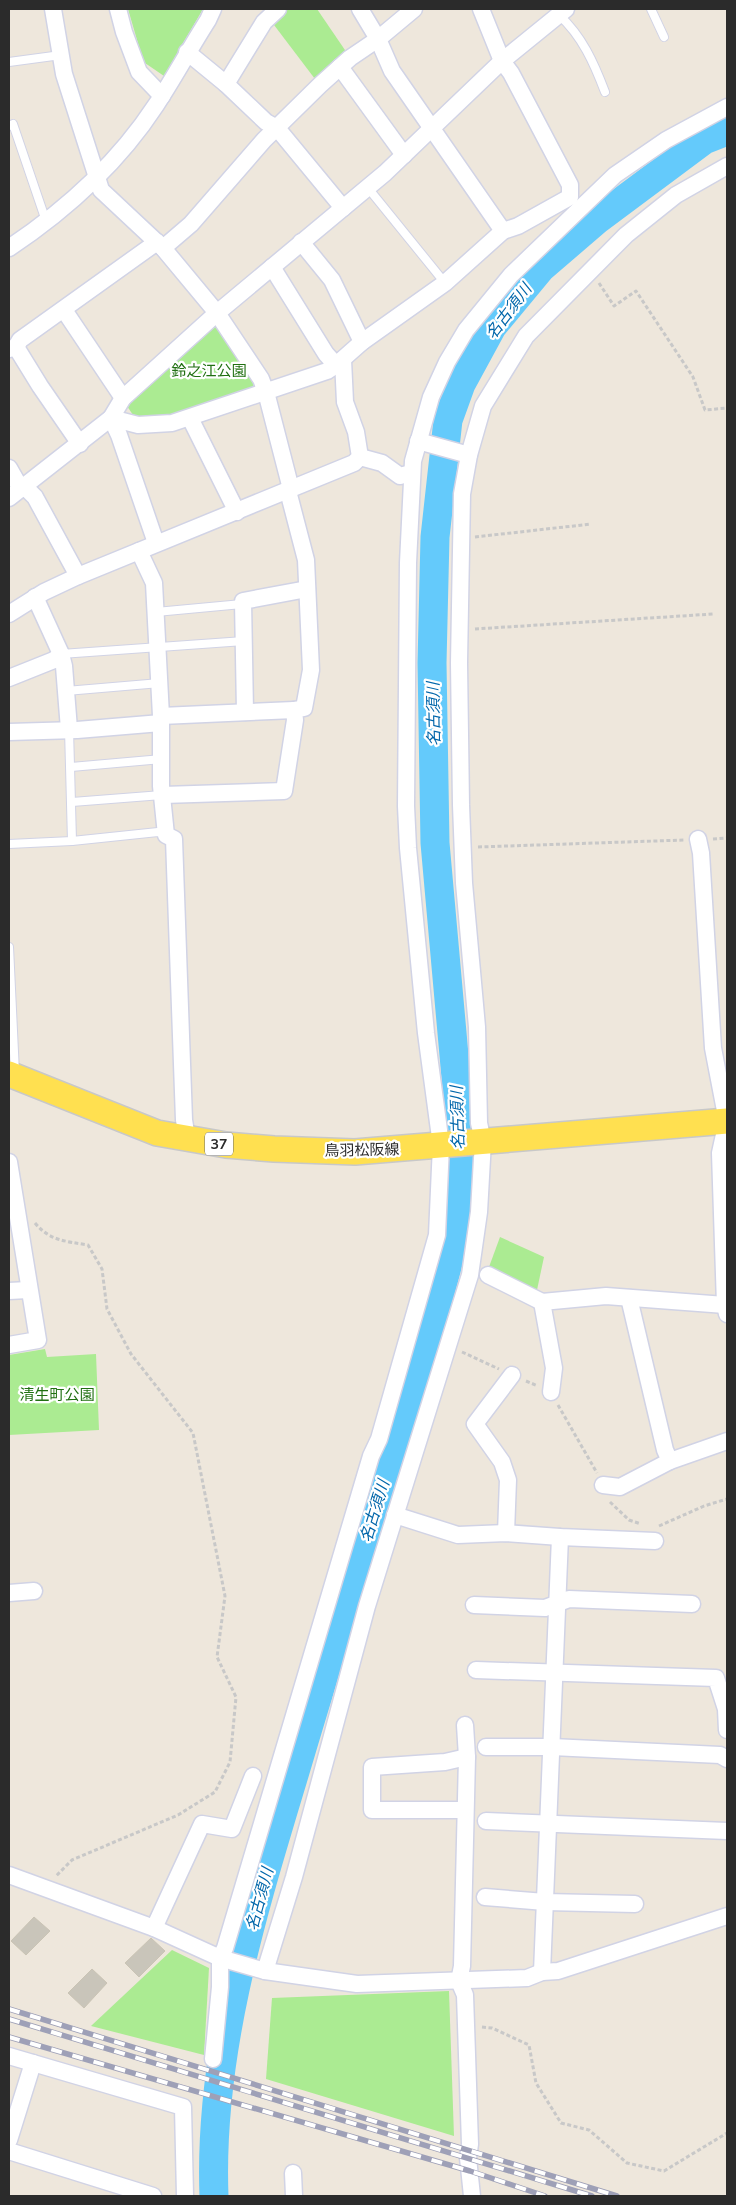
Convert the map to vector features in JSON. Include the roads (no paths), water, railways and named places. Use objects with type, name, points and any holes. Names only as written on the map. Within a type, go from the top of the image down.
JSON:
[{"type":"main road","name":"鳥羽松阪線","points":[[12,1075],[157,1133],[226,1145],[274,1149],[355,1152],[727,1121]]},
{"type":"street","points":[[9,732],[69,729],[161,719],[304,708],[311,670],[306,560],[266,392],[261,379],[217,313],[160,245],[102,190],[64,74],[53,9]]},
{"type":"street","points":[[118,9],[124,32],[140,72],[162,96]]},
{"type":"street","points":[[9,248],[82,193],[132,138],[162,96],[213,9]]},
{"type":"street","points":[[226,84],[264,22],[278,9]]},
{"type":"street","points":[[360,9],[378,39],[392,71],[503,230]]},
{"type":"street","points":[[80,444],[12,348],[20,340],[191,224],[277,128],[340,68],[413,9]]},
{"type":"street","points":[[111,418],[138,425],[172,423],[327,371],[362,342],[444,283],[503,230],[538,215],[570,197],[570,185],[511,73],[502,61],[481,9]]},
{"type":"street","points":[[18,491],[111,418],[123,398],[217,313],[368,188],[502,61],[562,12]]},
{"type":"street","points":[[187,52],[226,84],[266,122],[277,128],[343,208]]},
{"type":"street","points":[[340,68],[404,155]]},
{"type":"street","points":[[213,2059],[220,1987],[220,1958],[230,1930],[371,1456],[380,1439],[437,1235],[441,1145],[426,1034],[408,848],[406,806],[410,473],[418,441],[439,377],[466,330],[511,275],[615,175],[686,128],[727,107]]},
{"type":"street","points":[[265,1971],[294,1877],[367,1606],[470,1275],[479,1212],[483,1141],[479,1122],[477,1027],[464,883],[459,663],[462,494],[469,455],[483,406],[526,336],[626,235],[676,195],[727,166]]},
{"type":"street","points":[[538,215],[572,209],[578,210]]},
{"type":"street","points":[[301,242],[332,280],[362,342]]},
{"type":"street","points":[[272,267],[326,354],[340,362]]},
{"type":"street","points":[[64,310],[123,398]]},
{"type":"street","points":[[340,362],[345,402],[356,432],[360,457]]},
{"type":"street","points":[[111,418],[119,435],[156,543]]},
{"type":"street","points":[[190,418],[237,512]]},
{"type":"street","points":[[418,441],[469,455]]},
{"type":"street","points":[[360,457],[382,463],[400,476],[410,473]]},
{"type":"street","points":[[9,614],[35,597],[78,576],[354,463],[360,457]]},
{"type":"street","points":[[9,468],[18,491],[35,497],[78,576]]},
{"type":"street","points":[[139,551],[154,582],[166,835],[174,839],[184,1120],[187,1138]]},
{"type":"street","points":[[245,712],[243,601],[307,589]]},
{"type":"street","points":[[35,597],[61,654],[69,729]]},
{"type":"street","points":[[9,678],[54,660],[61,654]]},
{"type":"street","points":[[163,795],[284,790],[295,720],[294,710]]},
{"type":"street","points":[[488,1275],[542,1302],[606,1296],[726,1309],[720,1153],[727,1121],[713,1048],[701,853],[698,839]]},
{"type":"street","points":[[9,1162],[18,1222],[17,1268],[28,1290],[38,1340],[9,1346]]},
{"type":"street","points":[[9,1291],[28,1290]]},
{"type":"street","points":[[629,1298],[665,1450],[670,1461]]},
{"type":"street","points":[[542,1302],[554,1368],[551,1392]]},
{"type":"street","points":[[506,1533],[508,1480],[502,1462],[475,1424],[512,1375]]},
{"type":"street","points":[[603,1485],[620,1487],[670,1461],[727,1441]]},
{"type":"street","points":[[395,1515],[458,1535],[506,1533],[560,1538],[654,1534]]},
{"type":"street","points":[[542,1972],[560,1538]]},
{"type":"street","points":[[9,1593],[34,1591]]},
{"type":"street","points":[[474,1605],[545,1608],[569,1599],[692,1604]]},
{"type":"street","points":[[476,1670],[716,1678],[727,1709],[727,1730]]},
{"type":"street","points":[[465,1725],[467,1757],[462,1966],[459,1981],[465,1995],[470,2144],[468,2158],[472,2196]]},
{"type":"street","points":[[486,1747],[552,1747],[720,1755],[727,1758]]},
{"type":"street","points":[[465,1810],[372,1810],[372,1767],[445,1762],[467,1757]]},
{"type":"street","points":[[154,1928],[202,1824],[232,1829],[253,1776]]},
{"type":"street","points":[[486,1821],[727,1831]]},
{"type":"street","points":[[9,1875],[154,1928],[220,1958],[265,1971],[358,1984],[527,1978],[542,1972],[558,1971],[727,1916]]},
{"type":"street","points":[[485,1897],[545,1902],[635,1904]]},
{"type":"street","points":[[9,2056],[183,2107],[185,2196]]},
{"type":"street","points":[[32,2063],[10,2146],[153,2196]]},
{"type":"street","points":[[293,2173],[294,2196]]},
{"type":"lane","points":[[651,9],[664,37]]},
{"type":"lane","points":[[562,12],[584,46],[605,92]]},
{"type":"lane","points":[[9,62],[60,55]]},
{"type":"lane","points":[[9,126],[13,124],[46,221]]},
{"type":"lane","points":[[368,188],[444,283]]},
{"type":"lane","points":[[156,612],[242,604]]},
{"type":"lane","points":[[61,654],[244,641]]},
{"type":"lane","points":[[66,691],[160,683]]},
{"type":"lane","points":[[69,729],[72,841]]},
{"type":"lane","points":[[71,768],[162,759]]},
{"type":"lane","points":[[72,802],[163,795]]},
{"type":"lane","points":[[9,844],[72,841],[158,832],[166,835]]},
{"type":"lane","points":[[9,948],[12,1075]]},
{"type":"waterway","name":"名古須川","points":[[214,2196],[214,2137],[220,2079],[229,2021],[255,1907],[440,1293],[452,1248],[458,1207],[459,1111],[435,843],[432,663],[435,537],[448,420],[461,384],[492,327],[541,268],[598,219],[704,140],[727,131]]},
{"type":"railway","points":[[9,2009],[617,2196]]},
{"type":"railway","points":[[9,2019],[592,2196]]},
{"type":"railway","points":[[9,2037],[470,2171],[545,2196]]},
{"type":"park label","name":"鈴之江公園","points":[[209,371]]},
{"type":"park label","name":"清生町公園","points":[[57,1395]]}]
